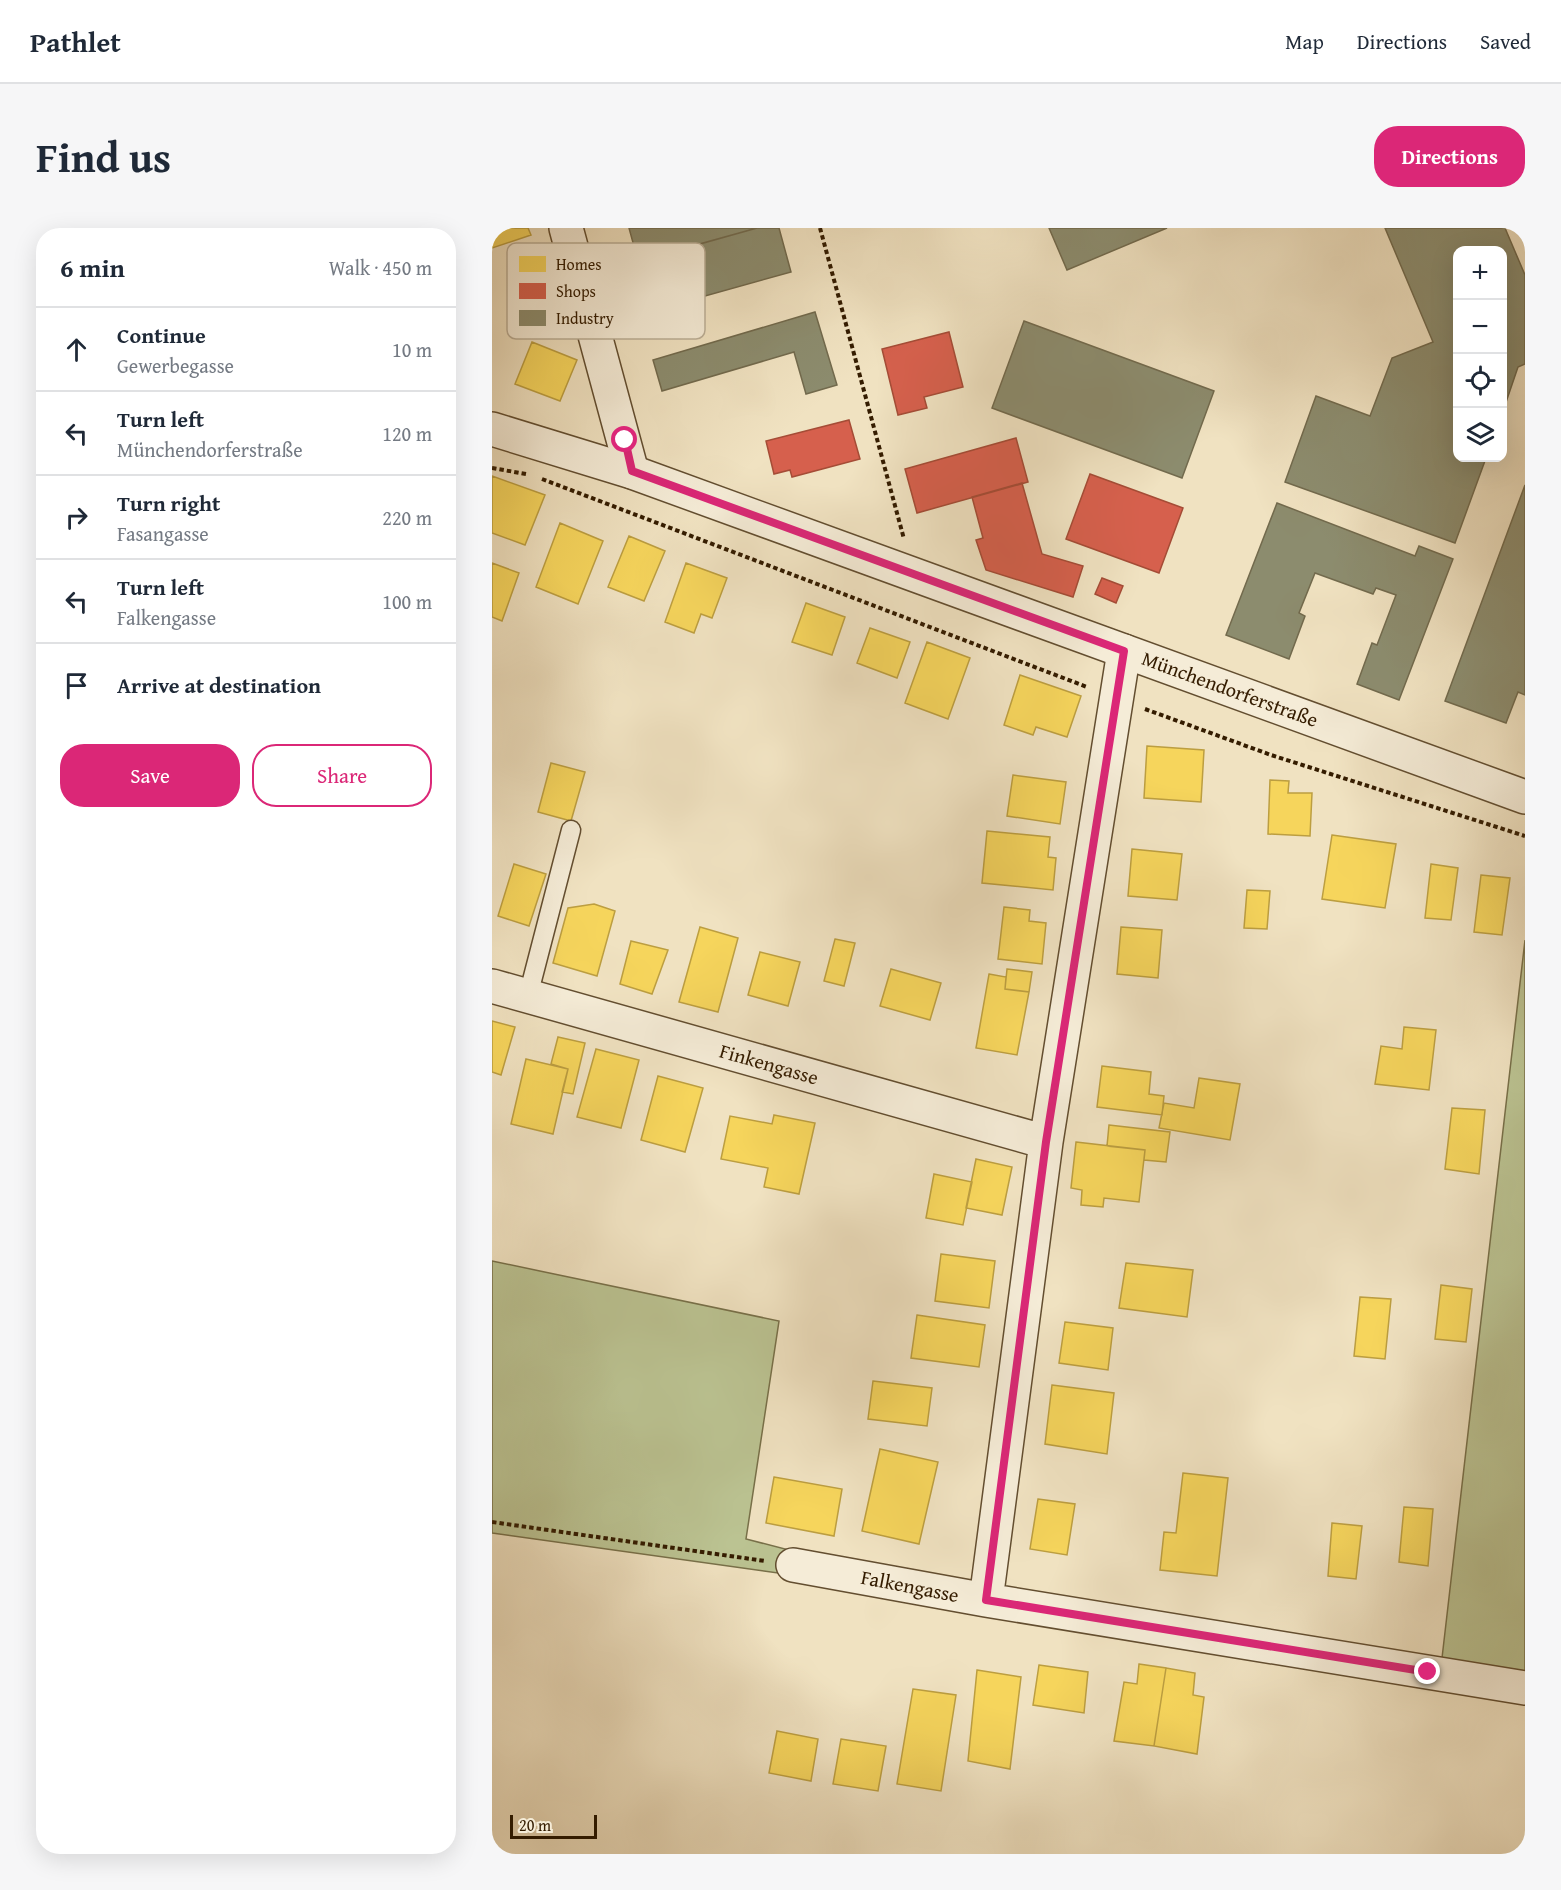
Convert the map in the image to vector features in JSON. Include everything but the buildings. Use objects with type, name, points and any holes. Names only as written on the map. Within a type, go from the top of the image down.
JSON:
[{"type":"street","points":[[566,228],[570,243]]},
{"type":"street","points":[[596,339],[632,471]]},
{"type":"street","name":"Münchendorferstraße","points":[[492,429],[632,471],[1525,797]]},
{"type":"street","points":[[986,1600],[1046,1142],[1124,651]]},
{"type":"street","name":"Finkengasse","points":[[492,986],[1046,1142]]},
{"type":"street","name":"Falkengasse","points":[[793,1564],[986,1600],[1525,1688]]},
{"type":"lane","points":[[528,996],[571,830]]},
{"type":"path","points":[[820,228],[915,575]]},
{"type":"path","points":[[492,468],[530,475]]},
{"type":"path","points":[[541,479],[1270,755],[1525,836]]},
{"type":"path","points":[[492,1522],[793,1564]]},
{"type":"green space","points":[[1525,940],[1525,1671],[1442,1658]]},
{"type":"green space","points":[[492,1261],[779,1321],[746,1539],[789,1550],[785,1574],[492,1533]]},
{"type":"route","points":[[625,440],[632,471],[1124,651],[1046,1142],[986,1600],[1428,1672]]}]
